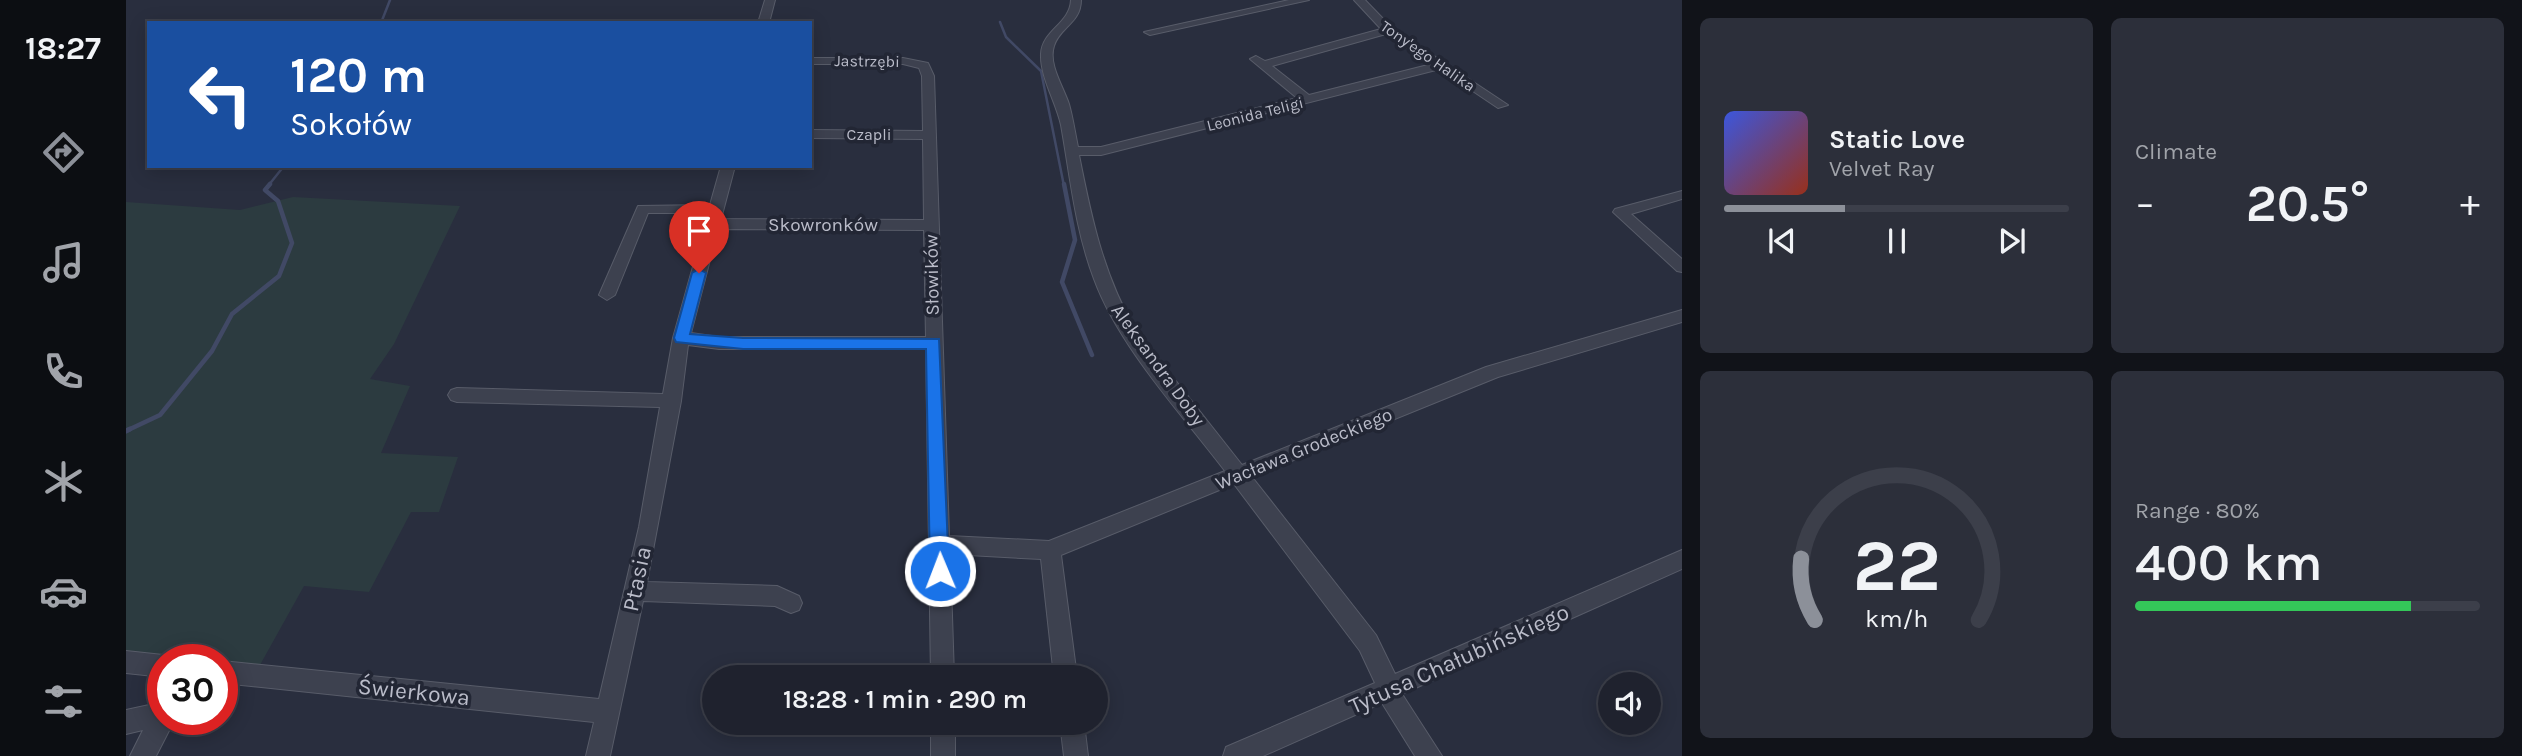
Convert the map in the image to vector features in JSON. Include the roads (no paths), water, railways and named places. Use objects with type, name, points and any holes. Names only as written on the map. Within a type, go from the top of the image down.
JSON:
[{"type":"street","points":[[765,21],[770,0]]},
{"type":"street","name":"Aleksandra Doby","points":[[1076,0],[1077,10],[1074,17],[1051,42],[1047,56],[1064,108],[1070,151],[1095,267],[1114,309],[1368,643],[1378,660],[1387,691],[1430,756]]},
{"type":"street","points":[[1150,32],[1304,0]]},
{"type":"street","name":"Tony'ego Halika","points":[[1359,0],[1388,30],[1438,66],[1502,105]]},
{"type":"street","points":[[1308,100],[1259,62],[1388,30]]},
{"type":"street","name":"Jastrzębi","points":[[812,61],[903,61],[924,65]]},
{"type":"street","name":"Słowików","points":[[924,65],[928,76],[942,665]]},
{"type":"street","name":"Leonida Teligi","points":[[1070,151],[1101,151],[1438,66]]},
{"type":"street","name":"Czapli","points":[[812,134],[929,135]]},
{"type":"street","name":"Ptasia","points":[[598,756],[635,591],[672,401],[681,338],[728,168]]},
{"type":"street","points":[[1682,195],[1620,212],[1682,267]]},
{"type":"street","name":"Skowronków","points":[[607,295],[643,209],[716,217],[931,225]]},
{"type":"street","name":"Wacława Grodeckiego","points":[[1050,550],[1241,476],[1492,372],[1682,316]]},
{"type":"street","points":[[681,338],[733,343],[934,343]]},
{"type":"street","points":[[457,395],[672,401]]},
{"type":"street","points":[[939,544],[1050,550],[1064,665]]},
{"type":"street","name":"Tytusa Chałubińskiego","points":[[1235,756],[1682,559]]},
{"type":"street","points":[[635,591],[776,596],[791,603]]},
{"type":"street","points":[[126,662],[147,664]]},
{"type":"street","name":"Świerkowa","points":[[238,675],[607,712]]},
{"type":"street","points":[[126,722],[147,717]]},
{"type":"street","points":[[142,756],[154,735]]},
{"type":"street","points":[[943,735],[943,756]]},
{"type":"street","points":[[1073,735],[1076,756]]},
{"type":"waterway","points":[[382,21],[390,0]]},
{"type":"waterway","points":[[1000,22],[1006,37],[1041,71],[1064,186]]},
{"type":"waterway","points":[[268,186],[282,168]]},
{"type":"waterway","points":[[130,429],[126,431],[160,415],[212,351],[232,314],[279,276],[292,243],[278,201],[265,190],[270,184]]},
{"type":"waterway","points":[[1064,184],[1075,240],[1062,282],[1092,355]]}]
